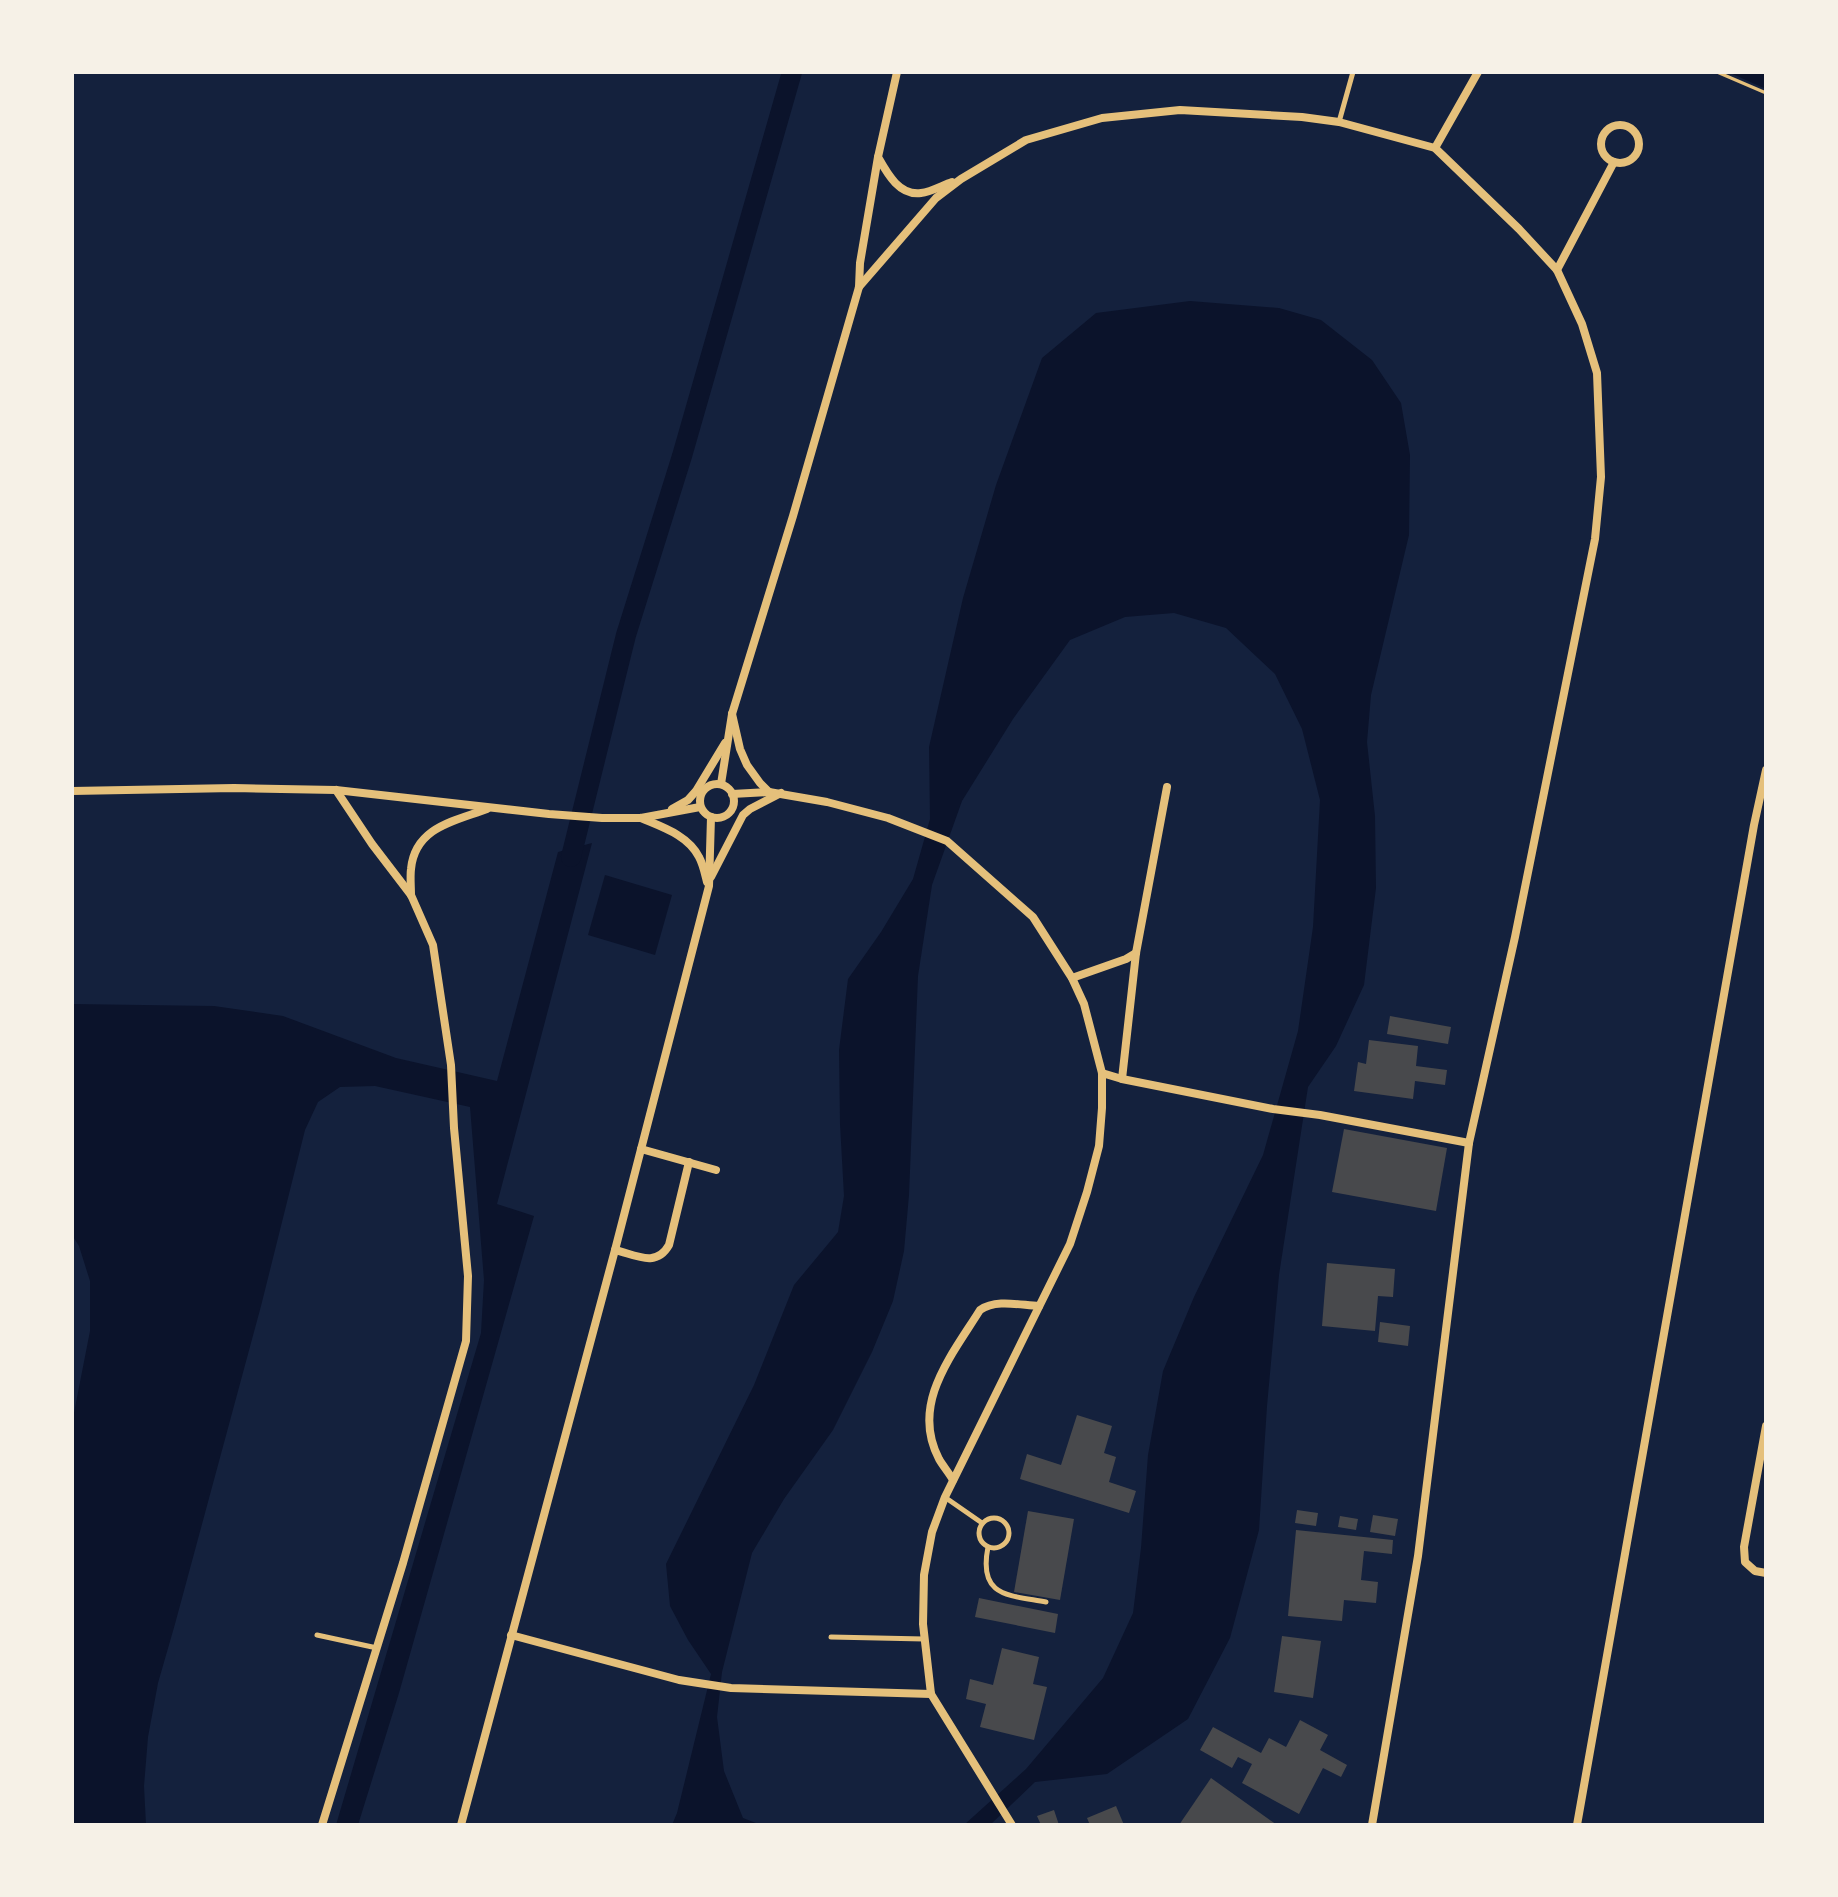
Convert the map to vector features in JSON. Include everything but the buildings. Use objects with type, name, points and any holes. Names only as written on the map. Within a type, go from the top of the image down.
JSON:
[{"type":"street","points":[[721,784],[732,714],[859,287],[860,263],[878,157],[897,72]]},
{"type":"street","points":[[1435,148],[1478,72]]},
{"type":"street","points":[[859,287],[936,198],[961,179],[1026,140],[1102,118],[1180,110],[1339,122],[1435,148],[1557,270],[1582,324],[1597,373],[1601,477],[1595,539],[1515,937],[1469,1143],[1418,1556],[1372,1825]]},
{"type":"street","points":[[1613,126],[1628,127],[1636,134],[1638,148],[1629,161],[1614,162],[1603,152],[1602,137],[1613,126]]},
{"type":"street","points":[[878,157],[890,178],[906,191],[920,193],[961,179]]},
{"type":"street","points":[[1557,270],[1614,162]]},
{"type":"street","points":[[732,714],[747,765],[769,792]]},
{"type":"street","points":[[652,816],[688,800],[728,737]]},
{"type":"street","points":[[1577,1825],[1766,770]]},
{"type":"street","points":[[721,784],[732,794],[732,809],[720,818],[711,817],[700,807],[701,793],[706,787],[721,784]]},
{"type":"street","points":[[1122,1079],[1136,953],[1167,787]]},
{"type":"street","points":[[72,791],[336,790],[602,818],[641,818],[700,807]]},
{"type":"street","points":[[322,1825],[466,1341],[468,1276],[451,1065],[433,945],[411,895],[336,790]]},
{"type":"street","points":[[461,1825],[615,1250],[709,883],[743,815],[781,793]]},
{"type":"street","points":[[732,794],[781,793],[888,818],[954,847],[1033,917],[1072,978],[1084,1004],[1102,1073],[1099,1146],[1087,1192],[1070,1244],[945,1497],[932,1532],[924,1575],[924,1639],[931,1694],[1010,1822]]},
{"type":"street","points":[[411,895],[411,866],[420,843],[438,827],[492,807]]},
{"type":"street","points":[[709,883],[711,817]]},
{"type":"street","points":[[641,818],[677,834],[689,843],[699,856],[709,883]]},
{"type":"street","points":[[1072,978],[1136,953]]},
{"type":"street","points":[[1102,1073],[1273,1109],[1469,1143]]},
{"type":"street","points":[[641,1149],[716,1170]]},
{"type":"street","points":[[615,1250],[647,1258],[664,1254],[669,1245],[689,1162]]},
{"type":"street","points":[[953,1480],[938,1457],[932,1435],[930,1406],[938,1379],[980,1310],[996,1303],[1039,1306]]},
{"type":"street","points":[[1766,1426],[1761,1479],[1744,1547],[1745,1562],[1755,1571],[1766,1573]]},
{"type":"street","points":[[511,1635],[679,1680],[731,1688],[931,1694]]},
{"type":"lane","points":[[1339,122],[1353,72]]},
{"type":"lane","points":[[945,1497],[982,1523]]},
{"type":"lane","points":[[991,1517],[1006,1523],[1009,1530],[1004,1545],[996,1548],[982,1543],[978,1535],[982,1523],[991,1517]]},
{"type":"lane","points":[[988,1547],[985,1572],[998,1591],[1046,1602]]},
{"type":"lane","points":[[317,1635],[377,1648]]},
{"type":"lane","points":[[831,1637],[924,1639]]},
{"type":"path","points":[[1717,72],[1766,93]]},
{"type":"water","points":[[1728,72],[1766,72],[1766,89]]},
{"type":"water","points":[[1190,301],[1279,308],[1321,320],[1372,360],[1401,403],[1410,455],[1409,535],[1371,695],[1367,742],[1375,816],[1376,888],[1364,985],[1336,1046],[1308,1087],[1279,1275],[1259,1530],[1230,1638],[1188,1719],[1107,1774],[1035,1782],[990,1825],[964,1825],[1026,1769],[1103,1678],[1133,1613],[1148,1455],[1163,1371],[1194,1297],[1263,1155],[1298,1031],[1313,927],[1320,800],[1302,729],[1275,674],[1226,628],[1174,613],[1125,617],[1070,640],[1013,719],[962,801],[932,885],[918,976],[909,1195],[904,1251],[893,1301],[872,1352],[833,1430],[784,1499],[752,1553],[722,1672],[717,1717],[724,1771],[743,1818],[761,1825],[672,1825],[711,1674],[670,1606],[666,1564],[754,1385],[794,1285],[838,1232],[844,1196],[839,1050],[848,979],[913,879],[930,819],[929,747],[963,598],[996,485],[1042,358],[1096,313]]},
{"type":"water","points":[[592,843],[497,1204],[534,1216],[399,1693],[358,1825],[336,1825],[481,1333],[484,1280],[470,1107],[375,1086],[340,1087],[318,1102],[305,1130],[261,1306],[158,1683],[148,1737],[144,1786],[146,1825],[72,1825],[72,1423],[90,1331],[90,1281],[79,1246],[72,1235],[72,1004],[214,1006],[283,1016],[396,1058],[497,1081],[558,852]]},
{"type":"water","points":[[605,875],[672,895],[655,955],[588,935]]},
{"type":"waterway","points":[[571,857],[626,635],[682,456],[792,72]]}]
